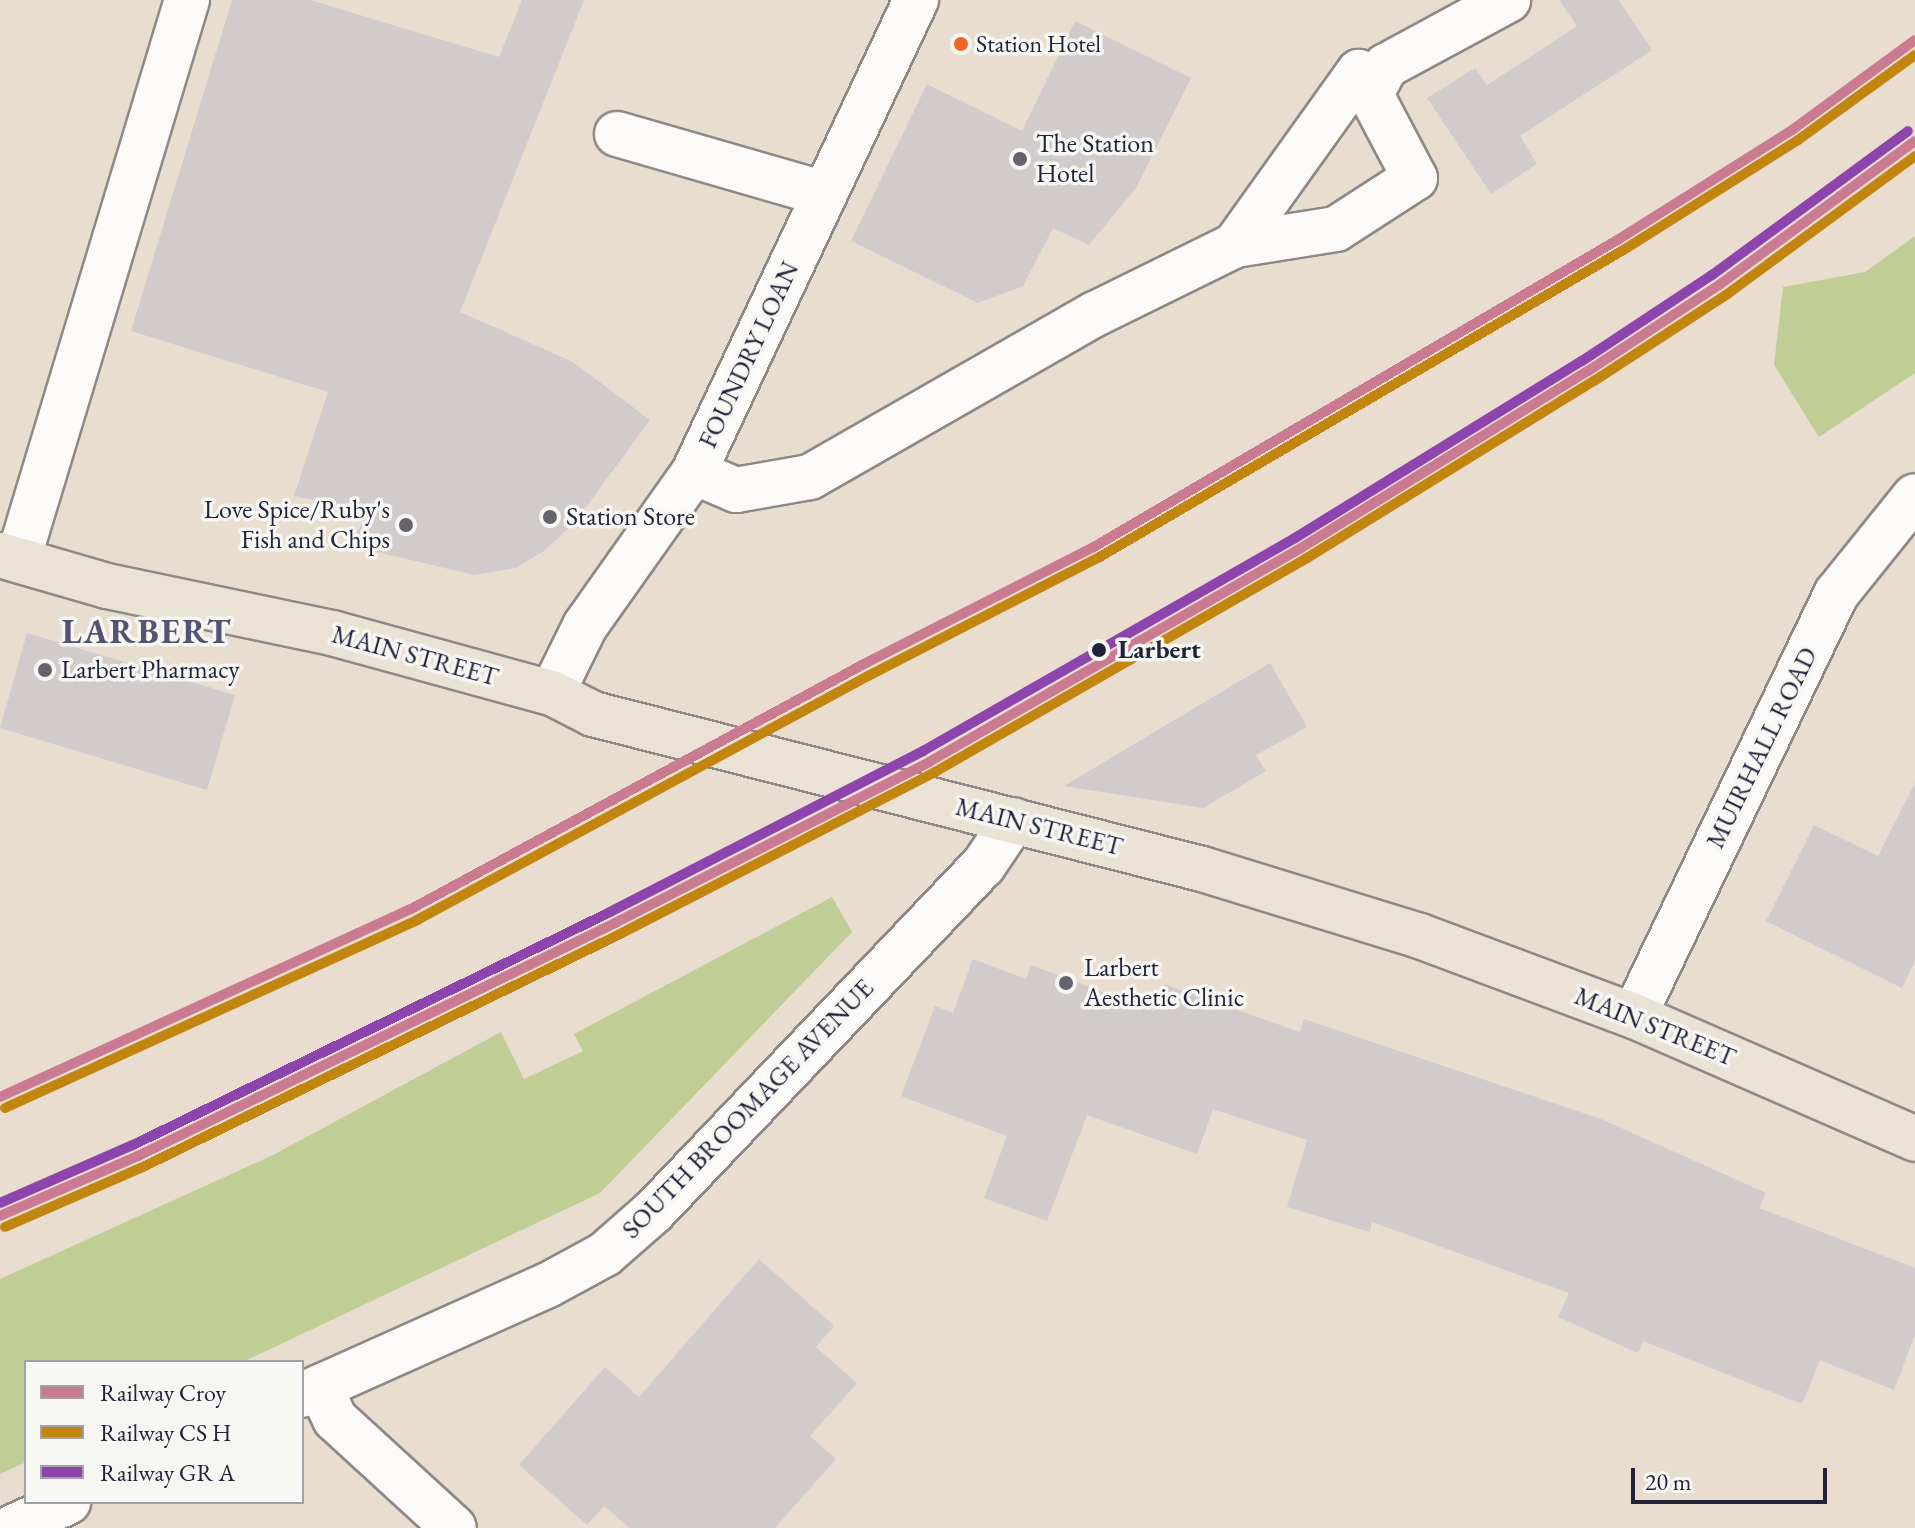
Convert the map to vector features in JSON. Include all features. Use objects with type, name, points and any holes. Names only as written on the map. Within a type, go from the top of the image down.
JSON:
[{"type":"main road","name":"MAIN STREET","points":[[9,558],[107,586],[332,633],[552,693],[593,714],[996,816],[1420,936],[1634,1016],[1915,1139]]},
{"type":"street","points":[[9,558],[187,0]]},
{"type":"street","name":"FOUNDRY LOAN","points":[[552,693],[585,626],[694,472],[916,0]]},
{"type":"street","points":[[1371,94],[1386,66],[1508,0]]},
{"type":"street","points":[[694,472],[736,490],[810,477],[1095,314],[1235,245],[1336,229],[1415,178],[1359,72],[1235,245]]},
{"type":"street","points":[[617,134],[825,194]]},
{"type":"street","name":"MUIRHALL ROAD","points":[[1634,1016],[1837,593],[1915,496]]},
{"type":"street","name":"SOUTH BROOMAGE AVENUE","points":[[311,1391],[548,1285],[605,1254],[654,1211],[983,866],[996,816]]},
{"type":"street","points":[[311,1391],[335,1419],[454,1528]]},
{"type":"street","points":[[11,1528],[64,1504]]},
{"type":"green space","points":[[1915,236],[1915,373],[1819,437],[1774,365],[1783,287],[1865,272]]},
{"type":"green space","points":[[832,897],[852,932],[600,1193],[247,1360],[24,1360],[24,1463],[0,1474],[0,1279],[273,1155],[501,1032],[524,1079],[583,1051],[574,1034]]},
{"type":"building","points":[[232,0],[310,0],[499,57],[522,0],[584,0],[460,312],[573,362],[650,420],[575,522],[544,551],[516,568],[474,575],[352,546],[367,510],[294,496],[328,392],[131,331]]},
{"type":"building","points":[[1559,0],[1619,0],[1652,50],[1520,136],[1537,164],[1491,194],[1427,98],[1475,68],[1487,85],[1577,26]]},
{"type":"building","name":"The Station Hotel","points":[[1075,21],[1191,78],[1136,188],[1089,245],[1053,228],[1023,286],[978,303],[851,241],[927,84],[1022,131]]},
{"type":"building","points":[[27,633],[235,695],[207,790],[0,728]]},
{"type":"building","points":[[1270,663],[1307,727],[1256,755],[1266,771],[1203,808],[1064,786]]},
{"type":"building","points":[[1915,783],[1915,961],[1902,988],[1766,921],[1814,825],[1878,856]]},
{"type":"building","points":[[973,959],[1026,979],[1031,965],[1154,1011],[1164,984],[1300,1032],[1304,1019],[1601,1119],[1766,1193],[1759,1208],[1915,1268],[1915,1335],[1894,1390],[1820,1360],[1802,1404],[1643,1341],[1638,1353],[1558,1317],[1569,1293],[1372,1222],[1370,1232],[1287,1207],[1307,1140],[1213,1109],[1197,1154],[1087,1115],[1047,1221],[984,1198],[1007,1136],[901,1096],[935,1006],[953,1013]]},
{"type":"building","points":[[759,1259],[834,1326],[816,1347],[857,1383],[810,1436],[836,1459],[775,1528],[630,1528],[604,1506],[587,1525],[519,1465],[605,1367],[639,1397]]},
{"type":"rail line","name":"Croy","points":[[0,1097],[411,909],[862,665],[1092,548],[1619,239],[1792,130],[1915,40]]},
{"type":"rail line","name":"Croy","points":[[0,1216],[138,1156],[615,923],[929,762],[1301,548],[1588,371],[1719,285],[1915,141]]},
{"type":"transit line","points":[[5,1108],[417,920],[868,676],[1098,558],[1625,249],[1798,140],[1915,55]]},
{"type":"transit line","points":[[0,1203],[133,1145],[610,912],[923,751],[1295,538],[1582,361],[1712,275],[1908,131]]},
{"type":"transit line","points":[[5,1227],[143,1167],[620,934],[935,772],[1307,558],[1594,381],[1726,295],[1915,156]]},
{"type":"place","name":"Station Hotel","points":[[961,44]]},
{"type":"place","name":"The Station Hotel","points":[[1020,159]]},
{"type":"place","name":"Station Store","points":[[550,517]]},
{"type":"place","name":"Love Spice/Ruby's Fish and Chips","points":[[406,525]]},
{"type":"place","name":"Larbert","points":[[1099,650]]},
{"type":"place","name":"Larbert Pharmacy","points":[[45,670]]},
{"type":"place","name":"Larbert Aesthetic Clinic","points":[[1066,983]]},
{"type":"district","name":"LARBERT","points":[[147,632]]}]
